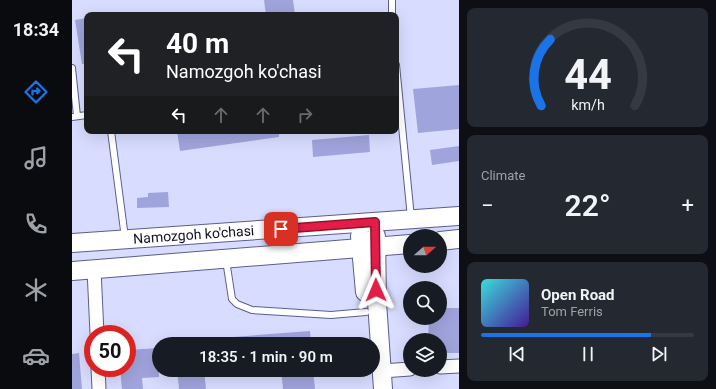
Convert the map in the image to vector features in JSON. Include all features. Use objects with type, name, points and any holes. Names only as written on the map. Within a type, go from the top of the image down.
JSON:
[{"type":"main road","name":"Namozgoh ko'chasi","points":[[72,243],[459,216]]},
{"type":"main road","points":[[367,223],[377,302],[376,337]]},
{"type":"main road","points":[[447,240],[459,239]]},
{"type":"main road","name":"Namozgoh ko'chasi","points":[[72,271],[403,245]]},
{"type":"main road","points":[[368,337],[366,312],[369,248]]},
{"type":"main road","points":[[371,389],[374,377]]},
{"type":"main road","points":[[378,377],[383,389]]},
{"type":"street","points":[[94,269],[97,325]]},
{"type":"street","points":[[447,367],[459,366]]},
{"type":"street","points":[[380,371],[403,369]]},
{"type":"street","points":[[98,377],[99,389]]},
{"type":"lane","points":[[392,0],[392,12]]},
{"type":"lane","points":[[72,68],[74,116],[84,115]]},
{"type":"lane","points":[[399,94],[412,220]]},
{"type":"lane","points":[[111,134],[125,239]]},
{"type":"lane","points":[[226,258],[232,299],[237,304],[252,310],[331,315],[366,312]]},
{"type":"building","points":[[264,0],[293,0],[295,12],[266,12]]},
{"type":"building","points":[[84,18],[84,64],[82,64],[75,20]]},
{"type":"building","points":[[459,85],[459,129],[418,133],[413,89]]},
{"type":"building","points":[[177,134],[279,134],[279,137],[180,151]]},
{"type":"building","points":[[369,135],[370,152],[313,157],[312,140]]},
{"type":"building","points":[[459,146],[459,161],[432,165],[430,150]]},
{"type":"building","points":[[168,192],[169,207],[137,208],[137,198],[148,197],[148,193]]},
{"type":"building","points":[[447,308],[459,308],[459,353],[447,353],[447,333],[428,333],[429,325],[447,325]]},
{"type":"building","points":[[310,331],[310,337],[233,337]]},
{"type":"building","points":[[152,348],[152,377],[159,377],[142,378],[143,389],[122,389],[121,377],[136,377],[136,349]]},
{"type":"building","points":[[79,353],[82,389],[72,389],[72,354]]},
{"type":"building","points":[[178,377],[205,377],[206,389],[179,389]]},
{"type":"building","points":[[282,377],[314,377],[315,389],[283,389]]},
{"type":"route","points":[[281,229],[375,222],[376,290]]}]
